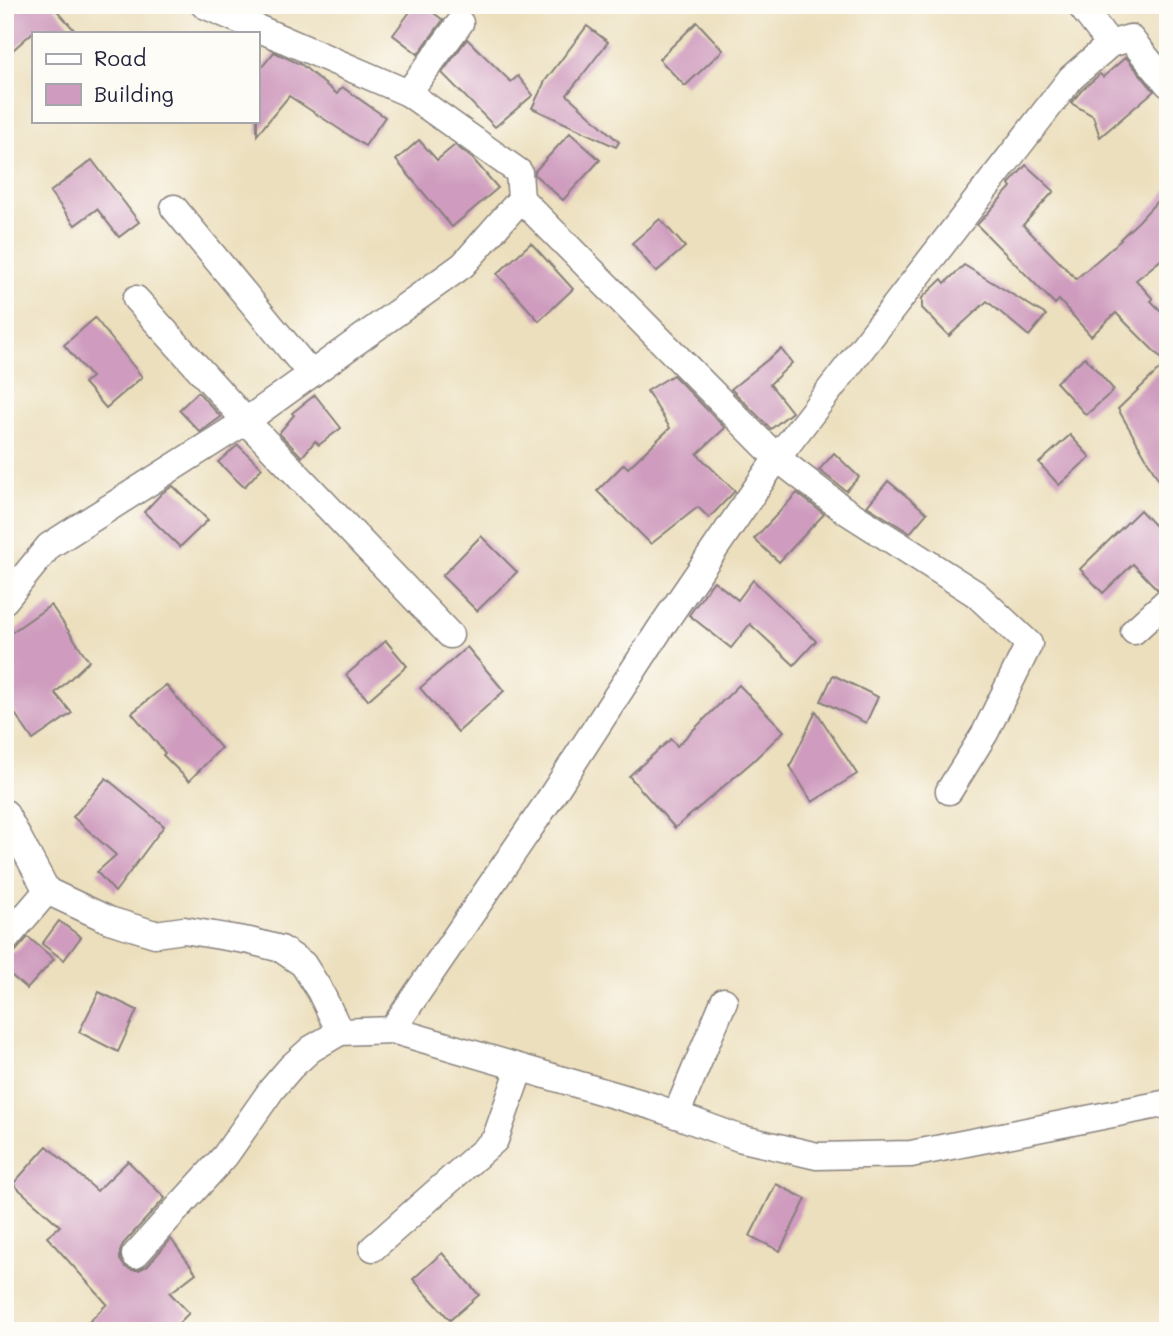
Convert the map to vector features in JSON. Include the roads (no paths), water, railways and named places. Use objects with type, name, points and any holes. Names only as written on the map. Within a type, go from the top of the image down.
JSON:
[{"type":"street","points":[[204,5],[408,93],[519,172],[521,199],[777,458],[843,509],[976,594],[1029,644],[985,733],[949,791]]},
{"type":"street","points":[[1080,5],[1110,44]]},
{"type":"street","points":[[408,93],[460,23]]},
{"type":"street","points":[[392,1030],[777,458],[1071,78],[1110,44],[1130,38],[1168,84]]},
{"type":"street","points":[[5,600],[49,546],[246,421],[463,265],[521,199]]},
{"type":"street","points":[[174,208],[311,374]]},
{"type":"street","points":[[136,299],[246,421],[450,635]]},
{"type":"street","points":[[1134,631],[1168,600]]},
{"type":"street","points":[[5,813],[47,891],[109,920],[155,934],[184,930],[281,949],[303,964],[340,1032]]},
{"type":"street","points":[[5,940],[47,891]]},
{"type":"street","points":[[676,1115],[724,1001]]},
{"type":"street","points":[[135,1255],[225,1156],[291,1067],[311,1049],[340,1032],[392,1030],[676,1115],[739,1138],[817,1156],[911,1154],[1168,1103]]},
{"type":"street","points":[[373,1248],[495,1140],[520,1068]]}]
